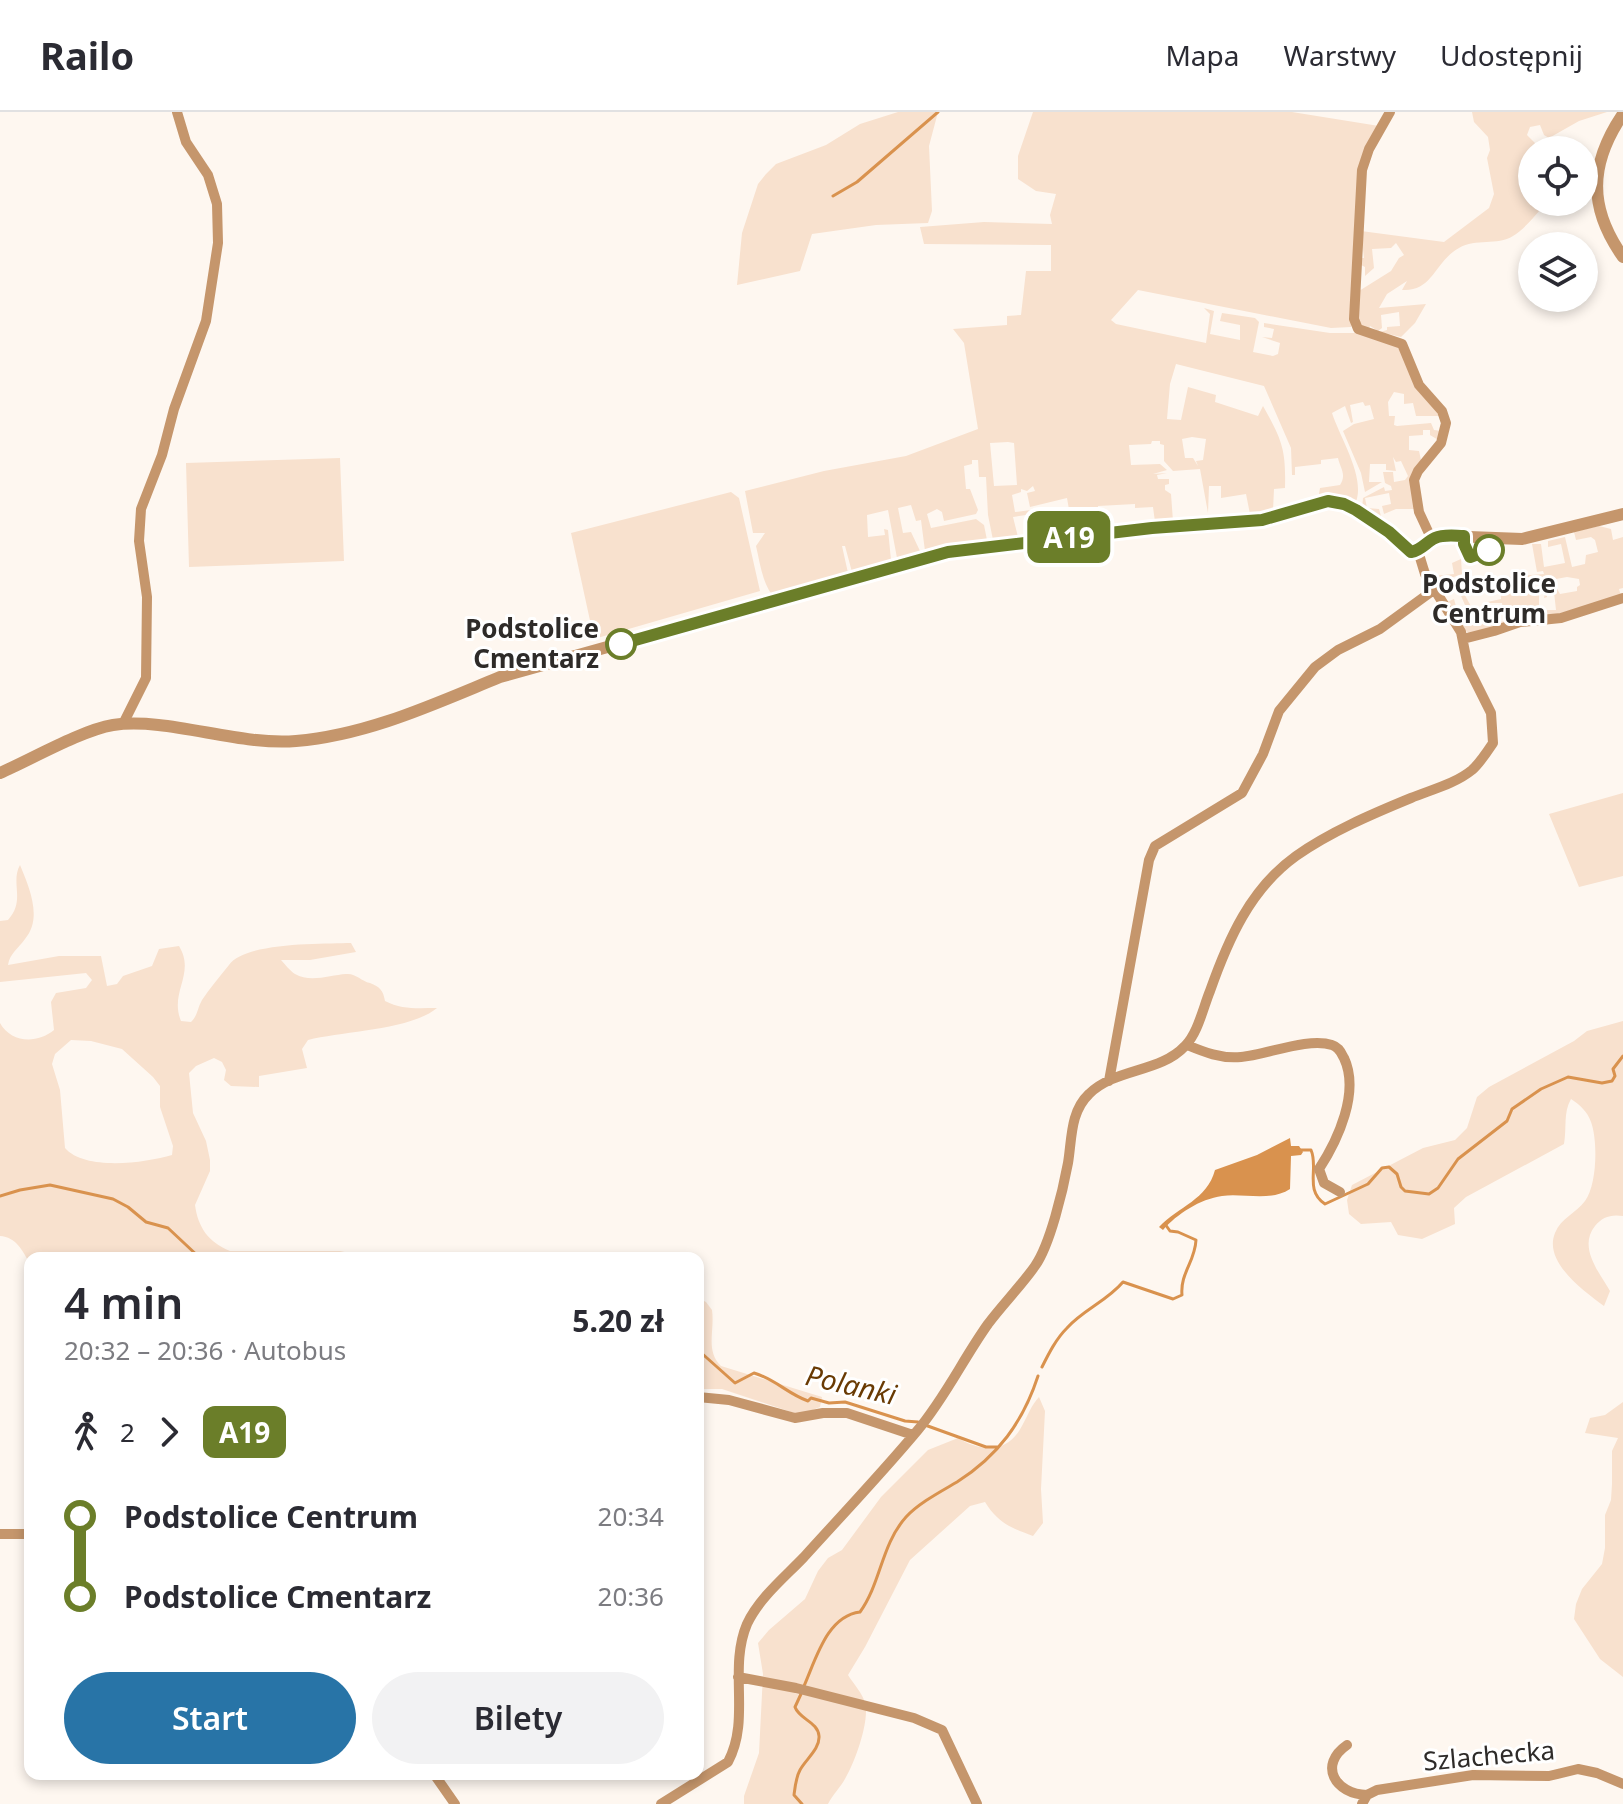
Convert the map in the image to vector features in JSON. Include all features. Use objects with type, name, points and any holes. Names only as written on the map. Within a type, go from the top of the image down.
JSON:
[{"type":"street","points":[[123,724],[146,678],[147,597],[139,541],[141,509],[206,321],[218,243],[217,204],[208,175],[186,142],[177,112]]},
{"type":"street","points":[[1390,112],[1369,149],[1362,170],[1354,319],[1358,329],[1394,340],[1405,348],[1419,385],[1438,405],[1444,417],[1445,436],[1414,480],[1419,512],[1432,540]]},
{"type":"street","points":[[1623,114],[1607,144],[1596,189],[1602,221],[1623,257]]},
{"type":"street","points":[[0,773],[98,729],[123,724],[284,742],[322,738],[431,707],[500,677],[936,555],[981,547],[1152,528],[1262,520],[1328,501],[1356,510],[1389,532],[1409,551],[1418,551],[1432,540],[1448,536],[1522,539],[1623,514]]},
{"type":"street","points":[[704,1777],[728,1762],[738,1743],[738,1654],[753,1613],[913,1435],[951,1385],[988,1324],[1038,1262],[1045,1248],[1067,1166],[1072,1125],[1077,1109],[1089,1093],[1109,1081],[1172,1057],[1187,1045],[1225,950],[1245,911],[1268,882],[1295,857],[1331,836],[1471,771],[1493,743],[1491,713],[1468,667],[1463,639],[1425,574],[1418,551]]},
{"type":"street","points":[[1109,1081],[1149,860],[1155,846],[1242,793],[1263,754],[1279,711],[1315,667],[1338,650],[1380,629],[1435,589]]},
{"type":"street","points":[[1463,639],[1520,622],[1561,618],[1623,598]]},
{"type":"street","points":[[1187,1045],[1213,1055],[1240,1058],[1296,1045],[1332,1044],[1339,1049],[1349,1070],[1348,1093],[1343,1119],[1319,1169],[1324,1183],[1340,1192]]},
{"type":"street","points":[[704,1398],[729,1400],[795,1418],[847,1413],[913,1435]]},
{"type":"street","points":[[0,1534],[24,1534]]},
{"type":"street","points":[[738,1677],[796,1688],[914,1718],[942,1730],[977,1804]]},
{"type":"street","points":[[1347,1745],[1332,1759],[1335,1778],[1340,1786],[1365,1799]]},
{"type":"street","name":"Szlachecka","points":[[1365,1799],[1377,1790],[1473,1775],[1549,1776],[1578,1769],[1623,1784]]},
{"type":"street","points":[[438,1780],[455,1804]]},
{"type":"street","points":[[661,1804],[699,1780]]},
{"type":"shaded area","points":[[898,112],[938,112],[929,146],[932,211],[928,223],[876,225],[812,234],[800,271],[737,285],[742,233],[758,184],[766,174],[776,164],[826,145],[860,124]]},
{"type":"shaded area","points":[[1033,112],[1292,112],[1379,126],[1357,170],[1351,327],[1331,328],[1138,290],[1111,320],[1116,324],[1206,343],[1210,314],[1204,308],[1214,311],[1210,334],[1240,340],[1240,325],[1220,321],[1222,313],[1255,318],[1259,322],[1253,352],[1273,356],[1278,354],[1280,343],[1262,337],[1272,338],[1274,329],[1264,327],[1264,323],[1330,333],[1359,333],[1400,345],[1440,416],[1416,416],[1413,403],[1404,404],[1404,394],[1394,392],[1388,402],[1389,416],[1395,416],[1394,425],[1431,423],[1434,430],[1441,431],[1440,441],[1430,435],[1430,430],[1423,430],[1423,435],[1409,436],[1409,450],[1419,451],[1421,460],[1416,470],[1416,509],[1396,509],[1384,514],[1382,506],[1391,504],[1389,493],[1365,498],[1367,508],[1379,509],[1381,516],[1376,517],[1362,509],[1363,498],[1384,487],[1385,491],[1392,490],[1385,483],[1383,472],[1393,472],[1394,482],[1405,480],[1408,476],[1401,461],[1396,462],[1393,457],[1396,471],[1386,470],[1386,464],[1370,464],[1369,482],[1382,482],[1365,492],[1361,473],[1343,431],[1354,424],[1374,419],[1370,405],[1365,406],[1363,402],[1350,405],[1351,423],[1345,406],[1332,413],[1355,471],[1358,494],[1355,504],[1351,497],[1319,494],[1320,488],[1340,485],[1343,474],[1338,458],[1295,467],[1295,475],[1292,475],[1291,448],[1264,386],[1176,364],[1170,384],[1167,419],[1181,420],[1188,387],[1216,395],[1215,402],[1258,416],[1263,406],[1279,437],[1285,464],[1285,488],[1274,489],[1273,511],[1250,514],[1246,494],[1221,498],[1221,486],[1209,486],[1208,513],[1200,469],[1173,471],[1164,461],[1164,445],[1160,441],[1152,441],[1151,444],[1129,445],[1131,465],[1160,464],[1167,470],[1153,474],[1167,473],[1157,475],[1158,479],[1169,479],[1165,490],[1171,494],[1173,521],[1155,522],[1153,507],[1135,508],[1135,504],[1098,506],[1098,528],[1026,537],[1025,529],[1031,526],[1071,521],[1067,498],[1030,507],[1027,493],[1035,491],[1033,486],[1012,495],[1015,512],[1031,510],[1032,514],[1013,517],[1018,537],[993,540],[986,477],[979,477],[978,460],[972,460],[972,464],[964,466],[966,489],[970,489],[978,510],[976,514],[944,521],[942,512],[937,509],[927,514],[931,528],[976,519],[984,525],[987,540],[925,551],[921,520],[916,521],[911,505],[898,508],[903,533],[911,532],[920,551],[897,558],[888,510],[867,515],[868,537],[885,535],[884,529],[888,530],[891,560],[852,572],[845,546],[842,546],[848,573],[772,595],[756,546],[765,533],[753,533],[745,491],[824,471],[906,456],[978,429],[964,343],[953,329],[1007,325],[1007,316],[1021,315],[1026,271],[1051,271],[1051,245],[924,244],[920,227],[984,222],[1052,224],[1050,215],[1056,194],[1036,191],[1018,179],[1018,156]],"holes":[[[1182,439],[1206,439],[1203,460],[1196,461],[1198,466],[1193,458],[1185,458]],[[990,443],[1014,443],[1017,485],[994,486]]]},
{"type":"shaded area","points":[[1472,112],[1607,112],[1579,121],[1553,136],[1544,135],[1540,125],[1530,127],[1528,136],[1518,136],[1518,216],[1535,216],[1524,228],[1507,239],[1472,243],[1459,248],[1421,286],[1402,290],[1407,281],[1387,294],[1379,308],[1426,304],[1415,323],[1401,337],[1380,332],[1387,330],[1387,327],[1400,326],[1399,312],[1381,315],[1382,328],[1378,331],[1370,326],[1368,331],[1358,319],[1359,291],[1391,271],[1404,255],[1396,243],[1391,248],[1372,249],[1374,268],[1365,276],[1365,267],[1361,265],[1361,258],[1364,258],[1361,231],[1444,242],[1489,208],[1494,194],[1487,158],[1490,150],[1488,137],[1474,122]]},
{"type":"shaded area","points":[[340,458],[344,561],[189,567],[186,463]]},
{"type":"shaded area","points":[[731,492],[739,498],[760,591],[594,639],[571,533]]},
{"type":"shaded area","points":[[1599,526],[1611,529],[1613,540],[1623,537],[1621,596],[1545,615],[1546,610],[1556,610],[1554,592],[1547,593],[1544,598],[1546,588],[1539,581],[1513,585],[1514,595],[1539,591],[1539,614],[1470,634],[1463,629],[1447,602],[1454,599],[1457,610],[1463,610],[1465,605],[1455,582],[1468,578],[1471,583],[1461,588],[1474,617],[1480,616],[1485,625],[1505,621],[1502,603],[1483,603],[1501,599],[1500,584],[1494,584],[1494,578],[1544,574],[1543,571],[1537,572],[1532,544],[1541,544],[1544,567],[1565,563],[1561,544],[1548,547],[1548,541],[1565,537],[1572,567],[1585,564],[1586,555],[1598,552],[1595,540],[1591,537],[1576,540],[1574,532]],"holes":[[[1556,579],[1579,579],[1577,591],[1560,594],[1556,587],[1547,587]]]},
{"type":"shaded area","points":[[1461,559],[1462,574],[1440,582],[1433,580],[1426,564],[1433,576],[1454,574],[1452,563]]},
{"type":"shaded area","points":[[1623,793],[1623,876],[1579,887],[1549,814]]},
{"type":"shaded area","points":[[20,865],[34,912],[30,931],[12,954],[8,965],[59,956],[101,956],[107,986],[117,984],[123,976],[152,966],[159,949],[179,946],[185,965],[178,1001],[181,1021],[191,1022],[208,991],[238,957],[267,948],[304,944],[351,943],[356,952],[310,960],[281,960],[301,977],[353,975],[379,988],[385,1001],[391,1004],[437,1008],[411,1021],[308,1040],[302,1049],[307,1068],[259,1076],[259,1087],[231,1086],[224,1080],[226,1070],[222,1062],[214,1058],[196,1066],[189,1073],[193,1113],[206,1141],[210,1160],[210,1171],[195,1205],[202,1227],[210,1238],[230,1251],[345,1252],[24,1254],[15,1242],[0,1236],[0,1023],[17,1038],[32,1039],[47,1035],[54,1030],[51,1002],[56,993],[86,988],[92,980],[86,973],[0,982],[0,921],[8,920],[16,906],[16,878]],"holes":[[[71,1040],[91,1041],[122,1049],[160,1086],[160,1107],[173,1146],[172,1155],[147,1161],[116,1163],[86,1160],[65,1148],[60,1090],[52,1064],[55,1054]]]},
{"type":"shaded area","points":[[1623,1021],[1623,1216],[1601,1220],[1590,1234],[1589,1242],[1592,1259],[1610,1291],[1604,1306],[1568,1275],[1555,1255],[1553,1244],[1561,1223],[1585,1201],[1594,1174],[1595,1140],[1591,1122],[1583,1109],[1571,1099],[1566,1115],[1564,1144],[1466,1197],[1454,1208],[1455,1224],[1422,1239],[1398,1235],[1391,1222],[1361,1224],[1349,1214],[1347,1200],[1352,1185],[1423,1148],[1455,1140],[1467,1128],[1477,1097],[1489,1087],[1587,1031]]},
{"type":"shaded area","points":[[1290,1138],[1291,1146],[1299,1146],[1303,1152],[1291,1156],[1290,1189],[1274,1195],[1230,1195],[1205,1200],[1175,1218],[1163,1230],[1159,1227],[1206,1189],[1215,1170],[1257,1155]]},
{"type":"shaded area","points":[[704,1301],[712,1310],[712,1347],[721,1366],[822,1397],[820,1407],[803,1414],[722,1389],[704,1389]]},
{"type":"shaded area","points":[[1039,1397],[1045,1411],[1041,1489],[1043,1523],[1033,1536],[1006,1524],[985,1502],[970,1506],[910,1560],[848,1675],[862,1696],[866,1710],[864,1730],[842,1784],[828,1804],[744,1804],[759,1753],[763,1674],[758,1643],[805,1599],[828,1558],[842,1550],[881,1497],[928,1450],[958,1438],[986,1448],[1003,1445],[1017,1434]]},
{"type":"shaded area","points":[[1623,1402],[1623,1677],[1600,1659],[1574,1619],[1582,1589],[1602,1564],[1605,1515],[1611,1500],[1612,1451],[1618,1438],[1585,1433],[1590,1418],[1605,1415]]},
{"type":"waterway","points":[[833,196],[857,182],[938,112]]},
{"type":"waterway","points":[[1300,1150],[1311,1150],[1313,1186],[1325,1204],[1368,1184],[1382,1168],[1389,1167],[1397,1174],[1405,1191],[1429,1194],[1438,1188],[1458,1159],[1507,1121],[1512,1109],[1541,1089],[1568,1077],[1602,1083],[1612,1081],[1615,1076],[1613,1069],[1623,1056]]},
{"type":"waterway","name":"Polanki","points":[[0,1196],[50,1185],[113,1199],[146,1222],[168,1228],[194,1252]]},
{"type":"waterway","points":[[1042,1367],[1067,1328],[1123,1282],[1173,1299],[1182,1295],[1183,1280],[1196,1240],[1170,1231],[1165,1224]]},
{"type":"waterway","name":"Polanki","points":[[704,1355],[735,1383],[754,1373],[808,1401],[811,1398],[829,1403],[845,1402],[905,1421],[918,1422]]},
{"type":"waterway","points":[[804,1686],[831,1630],[839,1621],[860,1612],[867,1601],[891,1540],[906,1517],[972,1472],[997,1449],[1017,1423],[1038,1376]]},
{"type":"waterway","name":"Polanki","points":[[925,1425],[986,1447],[998,1447]]},
{"type":"waterway","points":[[801,1694],[795,1707],[815,1727],[819,1736],[797,1779],[794,1795],[802,1804]]},
{"type":"bus line","name":"A19","points":[[621,644],[948,552],[1152,528],[1262,520],[1328,501],[1356,510],[1389,532],[1411,552],[1418,551],[1432,540],[1448,536],[1464,536],[1470,557],[1489,550]]},
{"type":"place","name":"Podstolice Centrum","points":[[1489,550]]},
{"type":"place","name":"Podstolice Cmentarz","points":[[621,644]]}]
